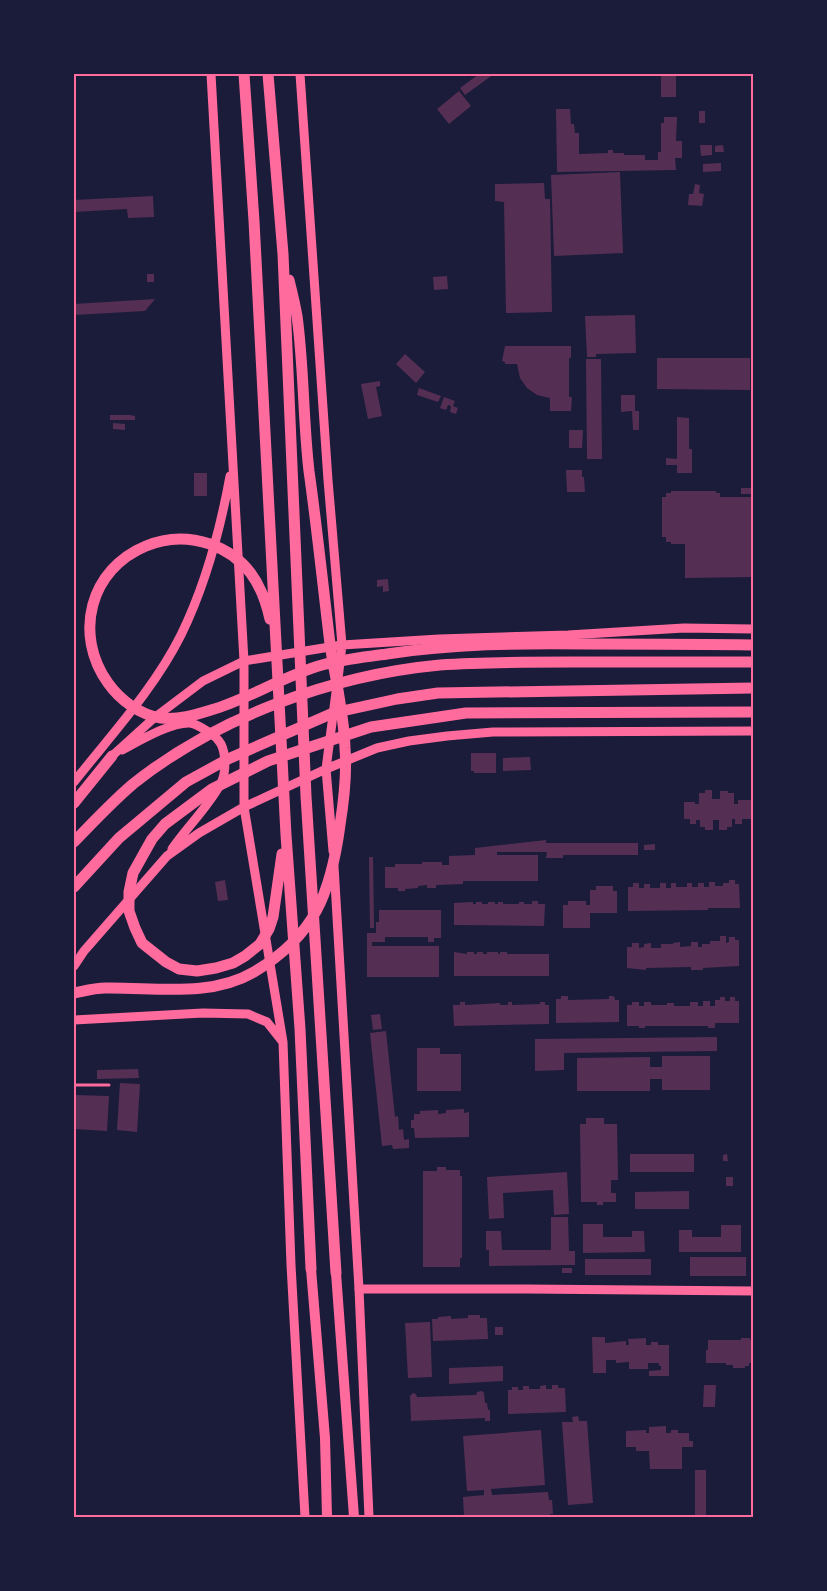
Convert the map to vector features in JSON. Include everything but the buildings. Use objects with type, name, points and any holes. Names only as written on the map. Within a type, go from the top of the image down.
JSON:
[{"type":"highway","points":[[244,74],[254,221],[286,835],[300,1029],[311,1269]]},
{"type":"highway","points":[[268,74],[283,254],[306,796],[336,1273]]},
{"type":"highway","points":[[74,993],[103,988],[188,989],[211,987],[252,973],[282,953],[298,938],[311,921],[323,900],[331,877],[343,806],[346,748],[344,725],[329,637],[309,467],[297,315],[283,254]]},
{"type":"highway","points":[[276,651],[266,604],[261,589],[253,576],[230,554],[202,542],[186,539],[162,541],[140,548],[126,556],[104,579],[92,607],[89,623],[90,639],[97,666],[104,678],[122,700],[146,714],[161,718],[190,717],[220,708],[290,676],[324,664],[429,647],[545,644],[753,645]]},
{"type":"highway","points":[[74,842],[109,806],[134,784],[189,746],[217,730],[274,706],[330,686],[392,672],[486,662],[753,662]]},
{"type":"highway","points":[[74,887],[119,838],[186,782],[228,759],[333,713],[397,699],[438,693],[753,688]]},
{"type":"highway","points":[[286,835],[273,917],[269,929],[260,944],[245,956],[233,963],[197,971],[179,968],[160,958],[142,942],[134,928],[129,911],[129,892],[133,873],[152,839],[165,824],[212,789],[268,760],[371,727],[466,713],[753,712]]},
{"type":"highway","points":[[74,803],[112,756]]},
{"type":"main road","points":[[211,74],[244,661],[244,807],[283,1042],[305,1517]]},
{"type":"main road","points":[[300,74],[328,480],[342,645],[326,769],[337,903],[359,1289],[369,1517]]},
{"type":"main road","points":[[74,782],[136,704],[180,636],[214,549],[233,461]]},
{"type":"main road","points":[[112,756],[132,736],[197,686],[244,661],[342,645],[684,628],[753,629]]},
{"type":"main road","points":[[74,966],[84,951],[167,856],[185,829],[214,795],[222,780],[224,768],[222,746],[217,738],[203,727],[190,723],[157,733],[80,774]]},
{"type":"main road","points":[[167,856],[199,833],[244,807],[377,748],[409,741],[493,732],[753,731]]},
{"type":"main road","points":[[74,1020],[203,1013],[248,1014],[267,1022],[283,1042]]},
{"type":"main road","points":[[311,1269],[326,1438],[327,1517]]},
{"type":"main road","points":[[336,1273],[354,1517]]},
{"type":"main road","points":[[359,1289],[753,1291]]},
{"type":"lane","points":[[74,1085],[109,1086]]}]
